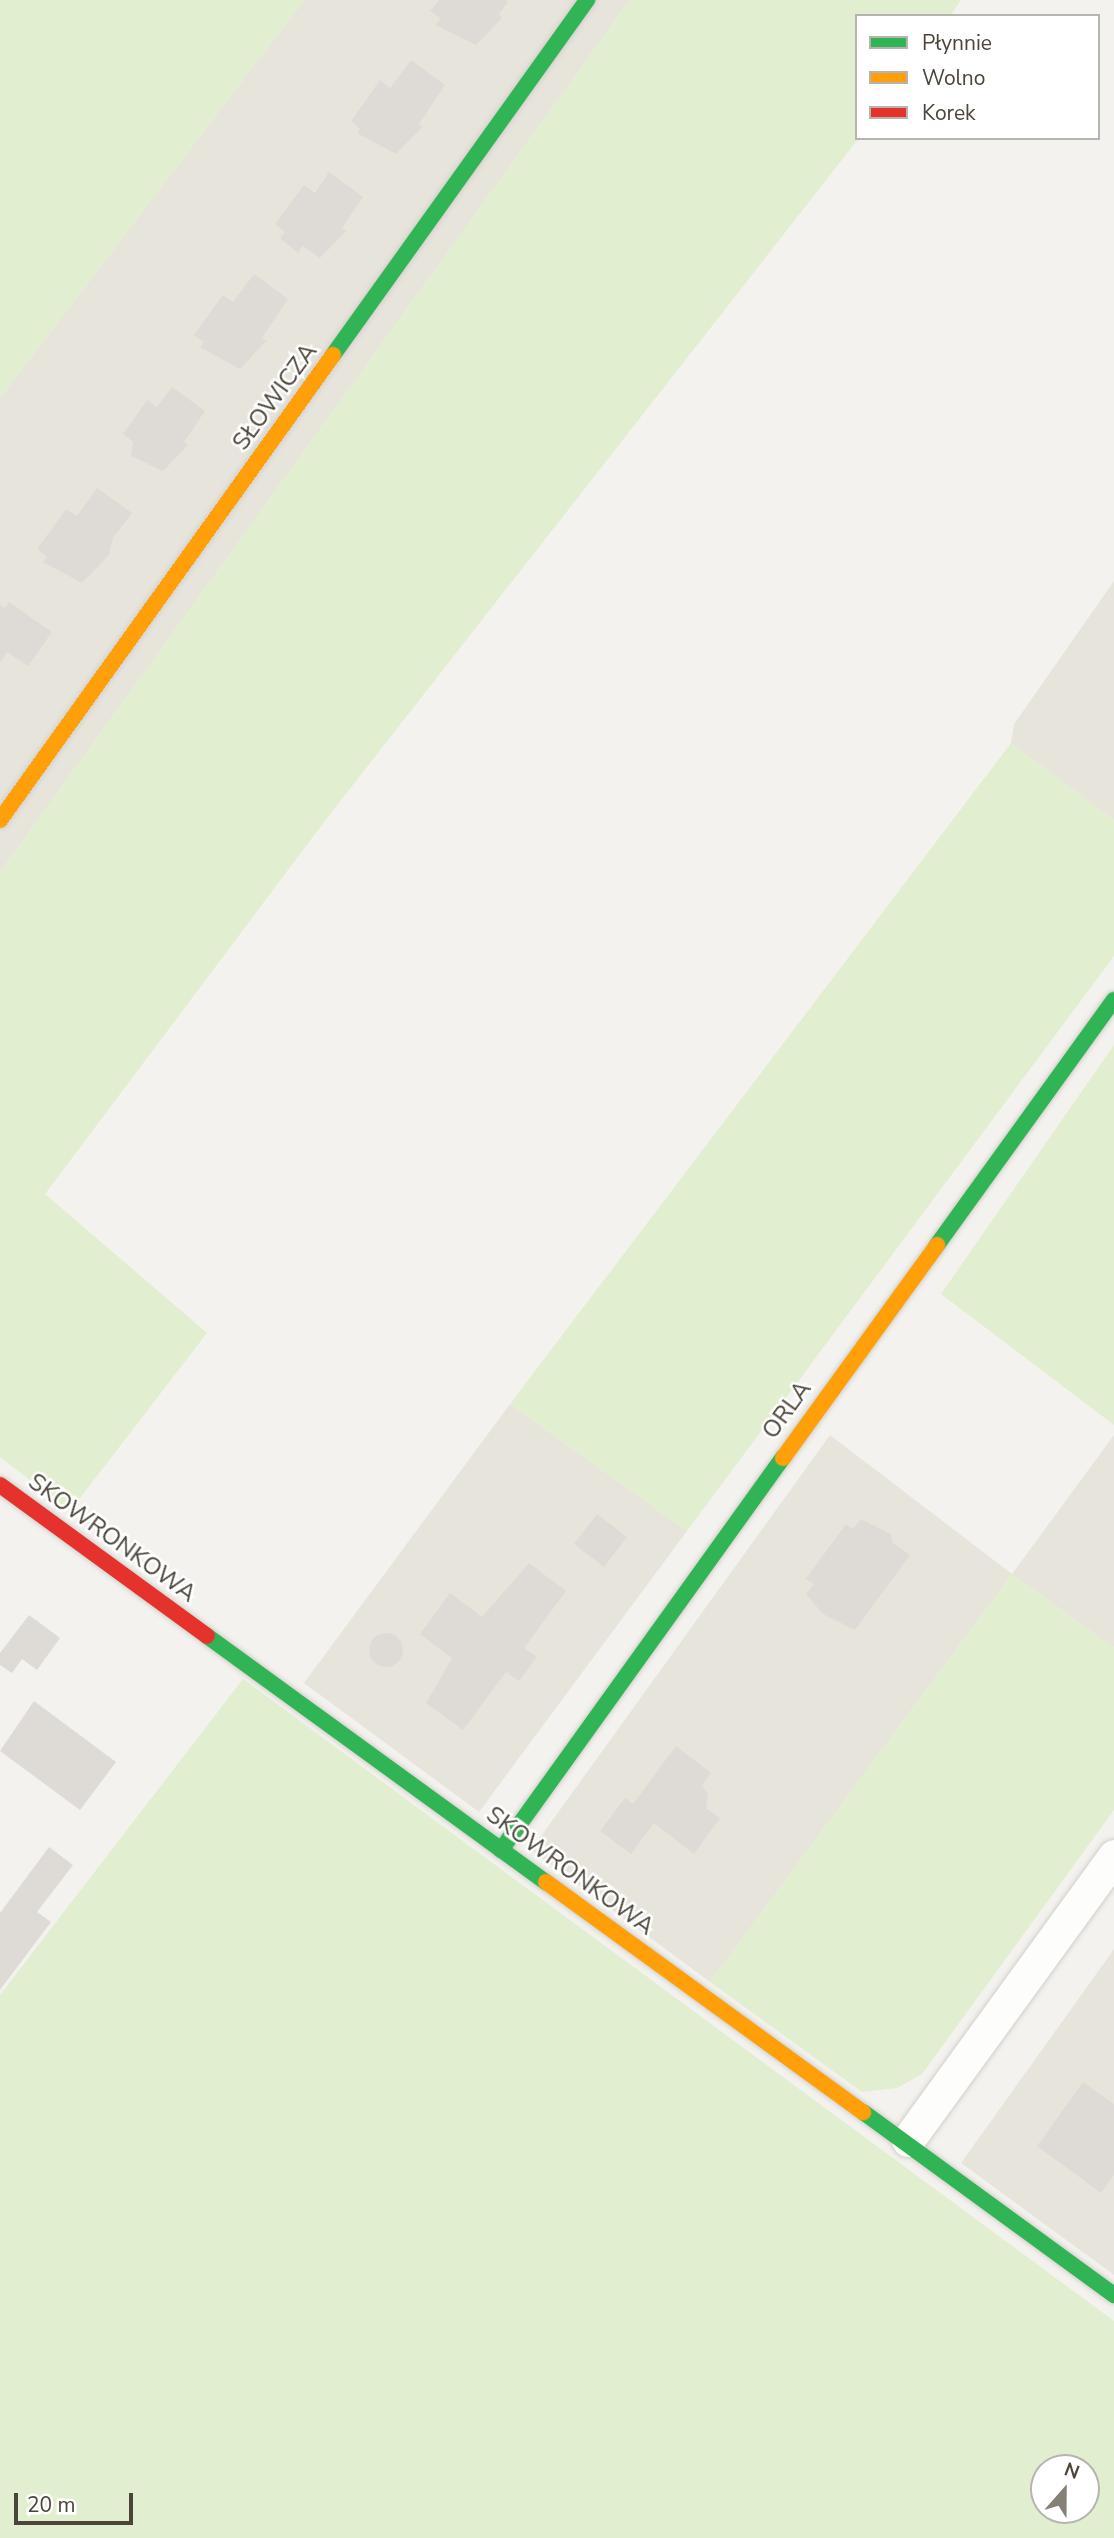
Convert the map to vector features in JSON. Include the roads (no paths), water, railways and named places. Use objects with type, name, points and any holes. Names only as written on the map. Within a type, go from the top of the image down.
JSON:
[{"type":"street","name":"SŁOWICZA","points":[[0,820],[587,0]]},
{"type":"street","name":"ORLA","points":[[501,1850],[1114,1000]]},
{"type":"street","name":"SKOWRONKOWA","points":[[0,1485],[501,1850],[908,2140],[1114,2295]]},
{"type":"street","points":[[908,2140],[1114,1856]]}]
